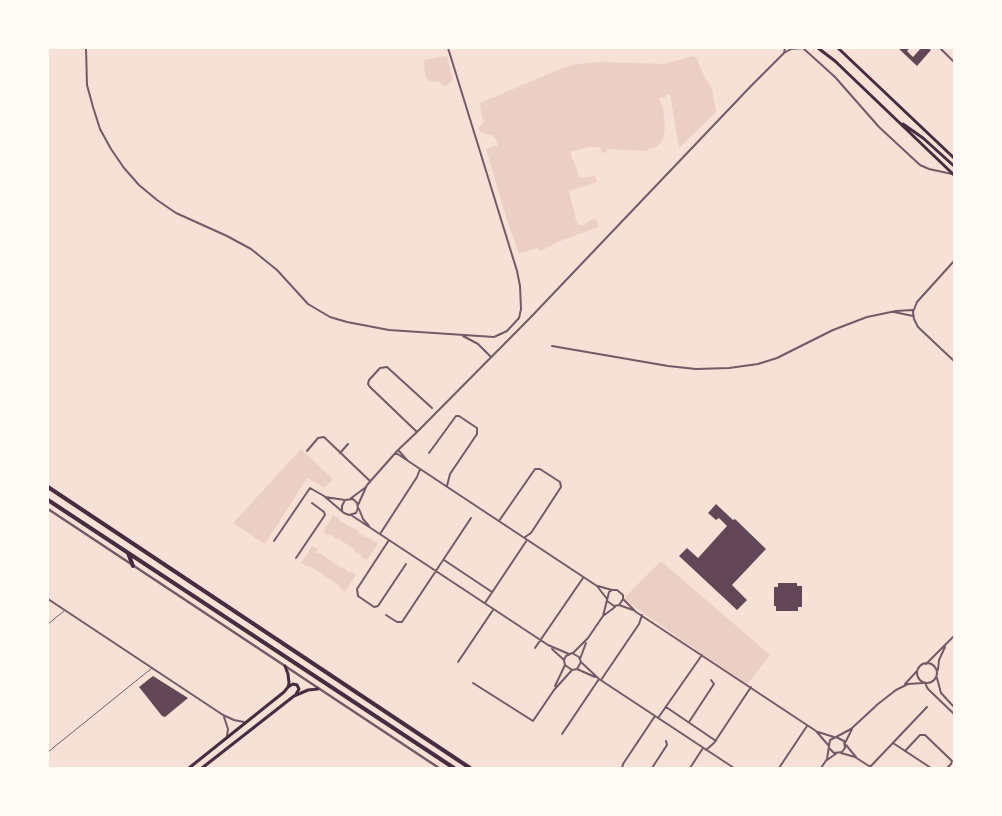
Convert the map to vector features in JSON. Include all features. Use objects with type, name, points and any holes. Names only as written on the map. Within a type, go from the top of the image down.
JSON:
[{"type":"highway","points":[[48,487],[470,768]]},
{"type":"highway","points":[[48,500],[454,768]]},
{"type":"highway","points":[[128,553],[133,566]]},
{"type":"main road","points":[[818,48],[835,61],[954,175]]},
{"type":"main road","points":[[838,48],[954,158]]},
{"type":"main road","points":[[896,120],[923,138],[954,166]]},
{"type":"main road","points":[[285,666],[288,674],[288,688]]},
{"type":"main road","points":[[189,768],[288,688],[295,684],[298,687],[298,691],[294,696],[202,768]]},
{"type":"main road","points":[[294,696],[308,690],[318,689]]},
{"type":"street","points":[[86,48],[87,85],[92,107],[100,128],[124,168],[139,185],[157,200],[176,213],[251,249],[277,270],[308,304],[330,317],[380,329],[490,338],[503,334],[517,321],[520,316],[521,294],[517,271],[448,48]]},
{"type":"street","points":[[784,53],[785,48]]},
{"type":"street","points":[[351,515],[356,513],[370,481],[397,451],[492,357],[784,53],[791,49],[802,48],[835,76],[879,127],[920,165],[954,175]]},
{"type":"street","points":[[940,48],[954,62]]},
{"type":"street","points":[[954,261],[918,300],[913,316],[918,326],[954,361]]},
{"type":"street","points":[[552,346],[660,366],[696,369],[728,368],[758,364],[777,358],[841,326],[867,317],[892,311],[914,310]]},
{"type":"street","points":[[892,311],[913,316]]},
{"type":"street","points":[[461,335],[478,344],[492,357]]},
{"type":"street","points":[[417,432],[370,387],[368,384],[369,380],[380,368],[387,367],[432,408]]},
{"type":"street","points":[[429,453],[454,417],[460,416],[477,428],[476,434],[450,474],[447,487]]},
{"type":"street","points":[[307,450],[321,436],[324,437],[370,481]]},
{"type":"street","points":[[340,453],[348,444]]},
{"type":"street","points":[[397,451],[420,469],[596,586],[611,605],[618,605],[636,612]]},
{"type":"street","points":[[380,534],[418,477],[420,469]]},
{"type":"street","points":[[484,603],[561,487],[560,482],[540,469],[535,469],[499,521]]},
{"type":"street","points":[[324,496],[345,500],[350,499],[367,486]]},
{"type":"street","points":[[274,541],[308,489],[311,488],[346,514],[351,515],[390,540],[548,645],[564,660],[565,666],[554,690]]},
{"type":"street","points":[[350,499],[355,500],[363,519],[370,528]]},
{"type":"street","points":[[342,511],[342,504],[345,500]]},
{"type":"street","points":[[296,558],[325,515],[312,503]]},
{"type":"street","points":[[48,509],[439,768]]},
{"type":"street","points":[[386,615],[397,622],[402,622],[471,518]]},
{"type":"street","points":[[390,540],[357,589],[358,596],[374,607],[378,606],[406,564]]},
{"type":"street","points":[[444,560],[492,592]]},
{"type":"street","points":[[535,648],[583,577]]},
{"type":"street","points":[[596,586],[621,592],[623,599],[636,612],[807,726],[816,731],[842,738],[860,760]]},
{"type":"street","points":[[603,616],[607,594],[612,590]]},
{"type":"street","points":[[48,599],[223,715],[246,723]]},
{"type":"street","points":[[564,660],[588,638],[603,616],[623,599]]},
{"type":"street","points":[[458,662],[493,609]]},
{"type":"street","points":[[562,734],[639,624],[642,616]]},
{"type":"street","points":[[926,664],[954,636]]},
{"type":"street","points":[[576,669],[581,661],[588,638]]},
{"type":"street","points":[[548,645],[577,655],[600,680]]},
{"type":"street","points":[[946,645],[941,655],[937,677],[941,693],[954,707]]},
{"type":"street","points":[[658,718],[702,655]]},
{"type":"street","points":[[826,762],[830,740],[855,725],[884,699],[903,686],[921,665],[933,664],[937,672]]},
{"type":"street","points":[[565,666],[572,670]]},
{"type":"street","points":[[473,683],[531,721],[534,720],[554,690],[572,670],[576,669],[600,680],[734,768]]},
{"type":"street","points":[[917,671],[918,680],[924,683],[954,714]]},
{"type":"street","points":[[903,686],[933,682],[937,677]]},
{"type":"street","points":[[688,722],[714,684],[711,680]]},
{"type":"street","points":[[690,768],[705,749],[716,741],[751,687]]},
{"type":"street","points":[[666,707],[716,741]]},
{"type":"street","points":[[816,731],[834,753],[850,755],[871,768],[927,708]]},
{"type":"street","points":[[223,715],[228,729],[227,738]]},
{"type":"street","points":[[622,768],[655,716]]},
{"type":"street","points":[[821,768],[826,762],[844,750],[845,744],[855,725]]},
{"type":"street","points":[[779,768],[807,726]]},
{"type":"street","points":[[905,751],[920,735],[925,736],[952,761],[948,768]]},
{"type":"street","points":[[652,768],[667,745],[666,741]]},
{"type":"street","points":[[894,743],[931,768]]},
{"type":"lane","points":[[48,624],[65,611]]},
{"type":"lane","points":[[48,752],[152,668]]},
{"type":"shaded area","points":[[447,56],[453,80],[445,87],[438,81],[430,82],[425,76],[424,60]]},
{"type":"shaded area","points":[[693,56],[697,58],[712,90],[716,111],[714,114],[679,148],[670,94],[668,94],[666,97],[659,98],[663,108],[665,128],[663,140],[658,146],[645,151],[607,149],[607,153],[602,152],[600,147],[590,147],[570,152],[580,178],[595,176],[597,182],[569,191],[576,220],[578,225],[584,225],[590,220],[595,219],[598,227],[558,242],[541,251],[537,248],[519,254],[486,149],[498,145],[495,137],[481,132],[478,128],[485,120],[482,118],[480,103],[565,67],[578,64],[598,62],[665,64]]},
{"type":"shaded area","points":[[301,449],[333,479],[324,488],[307,478],[265,544],[233,523]]},
{"type":"shaded area","points":[[333,515],[340,519],[339,521],[359,531],[358,533],[378,543],[367,560],[354,551],[355,549],[338,538],[336,539],[330,534],[328,535],[323,532]]},
{"type":"shaded area","points":[[312,546],[318,549],[316,552],[356,575],[345,592],[340,586],[310,566],[308,567],[301,563]]},
{"type":"shaded area","points":[[661,561],[770,655],[747,685],[623,599]]},
{"type":"building","points":[[898,48],[910,48],[907,51],[913,57],[921,48],[931,50],[917,66]]},
{"type":"building","points":[[716,504],[733,520],[735,519],[766,549],[732,585],[747,600],[737,610],[679,556],[687,548],[698,558],[727,526],[719,518],[716,520],[708,513]]},
{"type":"building","points":[[778,583],[797,583],[797,586],[802,586],[802,607],[798,607],[798,611],[776,611],[776,606],[774,606],[774,587],[778,587]]},
{"type":"building","points":[[153,676],[188,698],[165,717],[162,716],[139,687]]}]
